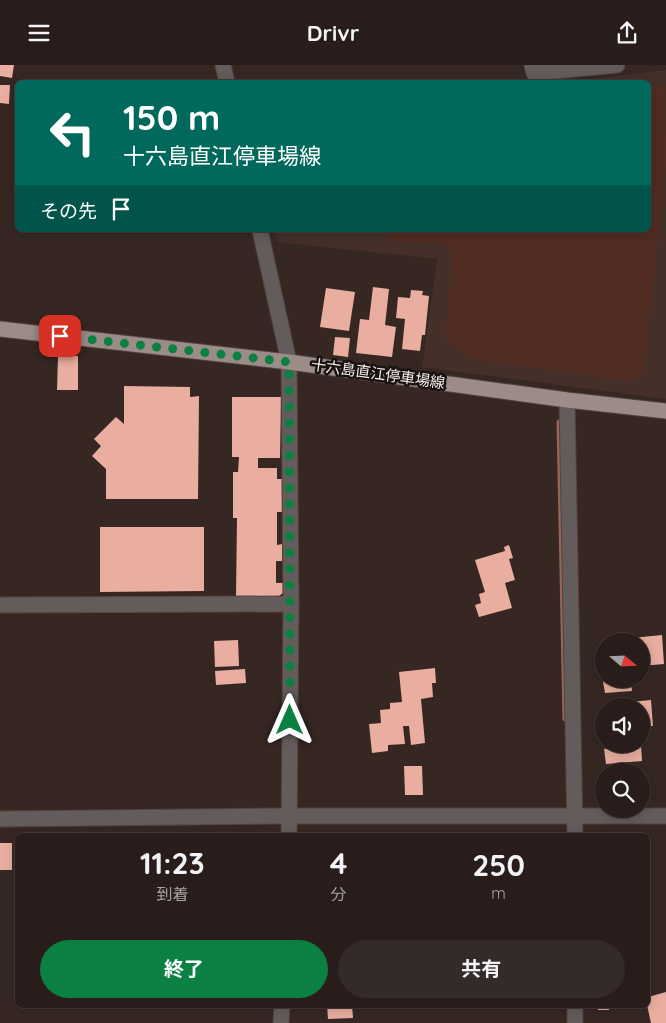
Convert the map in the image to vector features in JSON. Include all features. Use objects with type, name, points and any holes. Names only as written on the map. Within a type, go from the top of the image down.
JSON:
[{"type":"main road","name":"十六島直江停車場線","points":[[0,329],[289,362],[666,411]]},
{"type":"street","points":[[224,65],[226,80]]},
{"type":"street","points":[[532,65],[534,73],[618,65]]},
{"type":"street","points":[[260,232],[289,362],[289,833]]},
{"type":"street","points":[[567,399],[576,833]]},
{"type":"street","points":[[0,605],[290,604]]},
{"type":"street","points":[[0,819],[289,816],[666,816]]},
{"type":"street","points":[[281,1023],[282,1008]]},
{"type":"street","points":[[576,1008],[576,1023]]},
{"type":"shaded area","points":[[666,70],[666,399],[422,367],[437,259],[277,242],[275,232],[651,232],[651,80],[582,80]]},
{"type":"shaded area","points":[[665,84],[666,165],[644,370],[632,382],[468,358],[445,336],[453,252],[436,242],[388,241],[387,232],[651,232],[651,86]]},
{"type":"building","points":[[0,65],[14,65],[12,78],[0,76]]},
{"type":"building","points":[[0,85],[10,85],[9,104],[0,103]]},
{"type":"building","points":[[373,287],[389,289],[385,325],[396,327],[392,357],[356,353],[360,319],[369,320]]},
{"type":"building","points":[[326,288],[355,292],[349,331],[320,327]]},
{"type":"building","points":[[411,290],[423,291],[422,295],[429,296],[425,335],[422,335],[420,351],[402,349],[405,319],[396,318],[398,297],[410,298]]},
{"type":"building","points":[[335,337],[350,338],[348,357],[333,355]]},
{"type":"building","points":[[58,356],[78,356],[78,390],[57,390]]},
{"type":"building","points":[[124,386],[190,387],[190,397],[199,396],[198,499],[106,499],[106,469],[92,456],[101,446],[94,439],[116,417],[124,424]]},
{"type":"building","points":[[232,397],[281,397],[280,458],[258,458],[258,468],[277,468],[277,479],[286,479],[285,512],[277,512],[277,545],[282,544],[282,561],[276,561],[276,583],[285,583],[285,591],[278,597],[236,596],[237,518],[233,518],[233,472],[238,472],[239,457],[232,457]]},
{"type":"building","points":[[100,527],[204,527],[204,591],[100,592]]},
{"type":"building","points":[[509,545],[513,558],[509,559],[515,580],[505,583],[512,608],[479,617],[475,605],[481,603],[479,594],[485,592],[475,560],[505,551],[504,547]]},
{"type":"building","points":[[662,635],[664,664],[650,665],[650,636]]},
{"type":"building","points":[[238,640],[239,666],[215,667],[214,641]]},
{"type":"building","points":[[435,668],[436,683],[432,683],[433,697],[421,699],[425,743],[411,745],[409,726],[403,726],[405,744],[388,745],[388,751],[372,753],[369,724],[381,723],[380,710],[390,709],[390,703],[402,702],[399,672]]},
{"type":"building","points":[[245,669],[246,683],[216,685],[215,671]]},
{"type":"building","points":[[604,688],[632,688],[632,691],[605,693]]},
{"type":"building","points":[[651,700],[653,726],[650,726]]},
{"type":"building","points":[[605,753],[642,753],[642,761],[606,763]]},
{"type":"building","points":[[404,766],[422,766],[423,795],[405,795]]},
{"type":"building","points":[[0,843],[12,843],[12,870],[0,870]]},
{"type":"building","points":[[666,992],[666,1023],[651,1023],[648,1008],[650,1008],[650,996]]},
{"type":"building","points":[[327,1008],[352,1008],[353,1018],[328,1019]]},
{"type":"building","points":[[598,1008],[609,1008],[609,1010],[598,1010]]},
{"type":"waterway","points":[[559,422],[565,719]]},
{"type":"route","points":[[60,336],[289,362],[290,720]]}]
